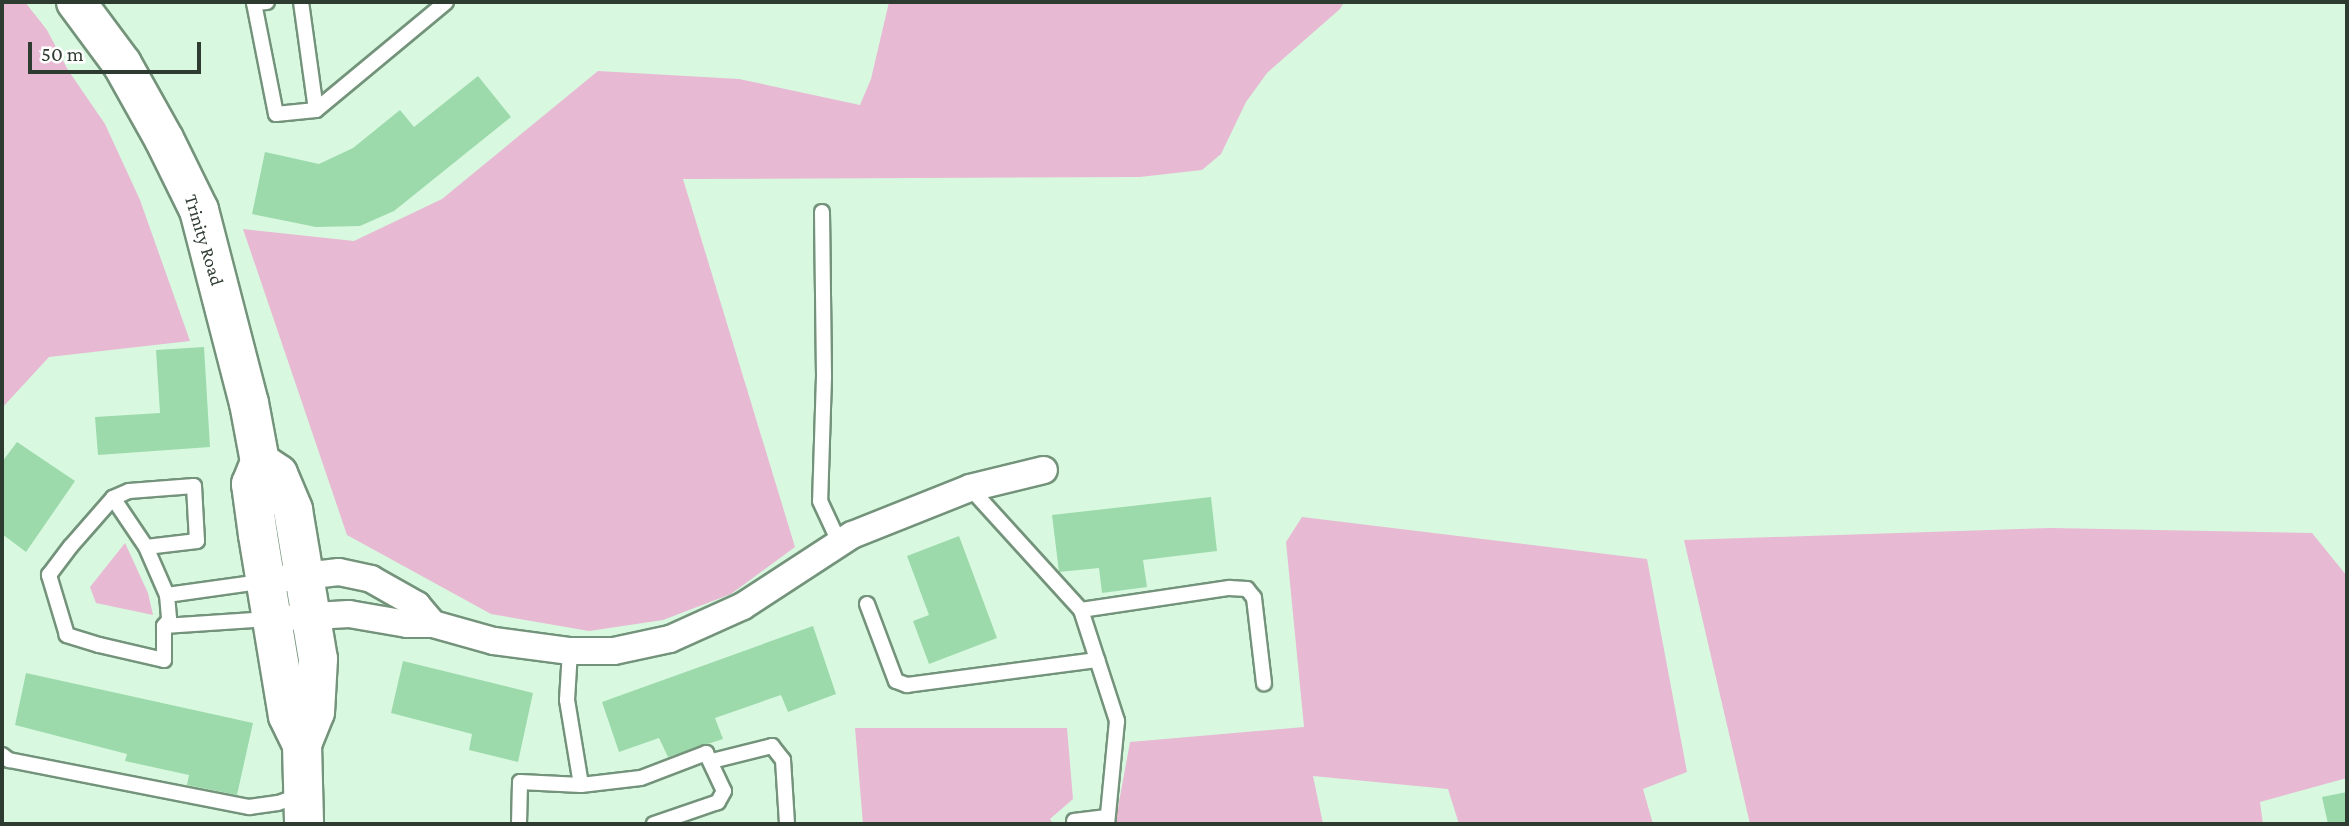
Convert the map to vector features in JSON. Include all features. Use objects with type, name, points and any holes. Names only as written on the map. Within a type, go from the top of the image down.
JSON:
[{"type":"main road","name":"Trinity Road","points":[[81,3],[122,64],[164,139],[199,210],[249,403],[260,462],[251,484],[266,581],[318,659],[315,712],[302,744],[303,809]]},
{"type":"main road","name":"Trinity Road","points":[[260,462],[278,474],[293,510],[304,576],[292,617]]},
{"type":"street","points":[[292,617],[349,614],[407,624],[433,624],[494,641],[570,651],[614,651],[670,639],[743,606],[839,542],[970,488],[1044,470]]},
{"type":"street","points":[[266,581],[339,572],[371,579],[417,605],[433,624]]},
{"type":"lane","points":[[267,2],[254,3],[276,114],[316,110],[446,2]]},
{"type":"lane","points":[[301,2],[316,110]]},
{"type":"lane","points":[[822,212],[824,377],[820,501],[839,542]]},
{"type":"lane","points":[[113,498],[146,547],[167,595],[169,620],[164,626],[164,660],[67,635],[60,619],[49,575],[113,498],[129,491],[194,486],[197,541],[146,547]]},
{"type":"lane","points":[[970,488],[1081,610],[1117,721],[1107,821],[1074,821]]},
{"type":"lane","points":[[167,595],[266,581]]},
{"type":"lane","points":[[1081,610],[1229,588],[1247,589],[1254,598],[1264,683]]},
{"type":"lane","points":[[867,604],[896,681],[907,685],[1097,660]]},
{"type":"lane","points":[[164,626],[292,617]]},
{"type":"lane","points":[[570,651],[568,700],[581,786]]},
{"type":"lane","points":[[712,761],[772,746],[783,761],[787,824]]},
{"type":"lane","points":[[519,824],[520,782],[581,786],[642,778],[706,753],[724,791],[718,802],[654,824]]},
{"type":"lane","points":[[2,755],[9,760],[249,807],[278,803],[303,809]]},
{"type":"shaded area","points":[[2,2],[25,2],[47,30],[68,70],[105,124],[140,200],[190,341],[49,357],[2,408]]},
{"type":"shaded area","points":[[889,2],[1344,2],[1340,9],[1267,73],[1246,102],[1221,154],[1202,170],[1140,177],[683,179],[795,547],[731,594],[663,620],[589,631],[491,614],[347,535],[243,229],[354,241],[442,199],[598,71],[739,79],[860,105],[871,79]]},
{"type":"shaded area","points":[[1302,517],[1647,559],[1687,772],[1643,789],[1653,824],[1459,824],[1448,789],[1313,776],[1323,824],[1115,824],[1130,742],[1304,727],[1286,542]]},
{"type":"shaded area","points":[[2051,528],[2312,533],[2347,576],[2347,778],[2260,802],[2263,824],[1750,824],[1684,540]]},
{"type":"shaded area","points":[[125,543],[148,593],[153,615],[96,603],[90,587]]},
{"type":"shaded area","points":[[855,728],[1067,728],[1073,799],[1050,819],[1053,824],[863,824]]},
{"type":"building","points":[[478,76],[511,117],[394,211],[360,226],[316,227],[252,214],[265,152],[319,164],[353,148],[400,110],[414,127]]},
{"type":"building","points":[[204,347],[210,447],[98,455],[95,417],[160,413],[156,350]]},
{"type":"building","points":[[17,442],[75,481],[26,552],[2,534],[2,462]]},
{"type":"building","points":[[1211,497],[1217,551],[1143,560],[1147,587],[1102,593],[1099,568],[1059,572],[1052,515]]},
{"type":"building","points":[[959,536],[997,638],[929,664],[913,621],[929,615],[907,556]]},
{"type":"building","points":[[813,626],[836,694],[788,712],[781,695],[715,718],[723,739],[668,757],[659,738],[619,752],[602,702]]},
{"type":"building","points":[[403,661],[533,693],[518,762],[469,750],[472,734],[391,713]]},
{"type":"building","points":[[26,673],[253,723],[237,795],[187,785],[189,775],[125,761],[127,754],[15,725]]},
{"type":"building","points":[[2347,792],[2347,824],[2328,824],[2322,797]]}]
